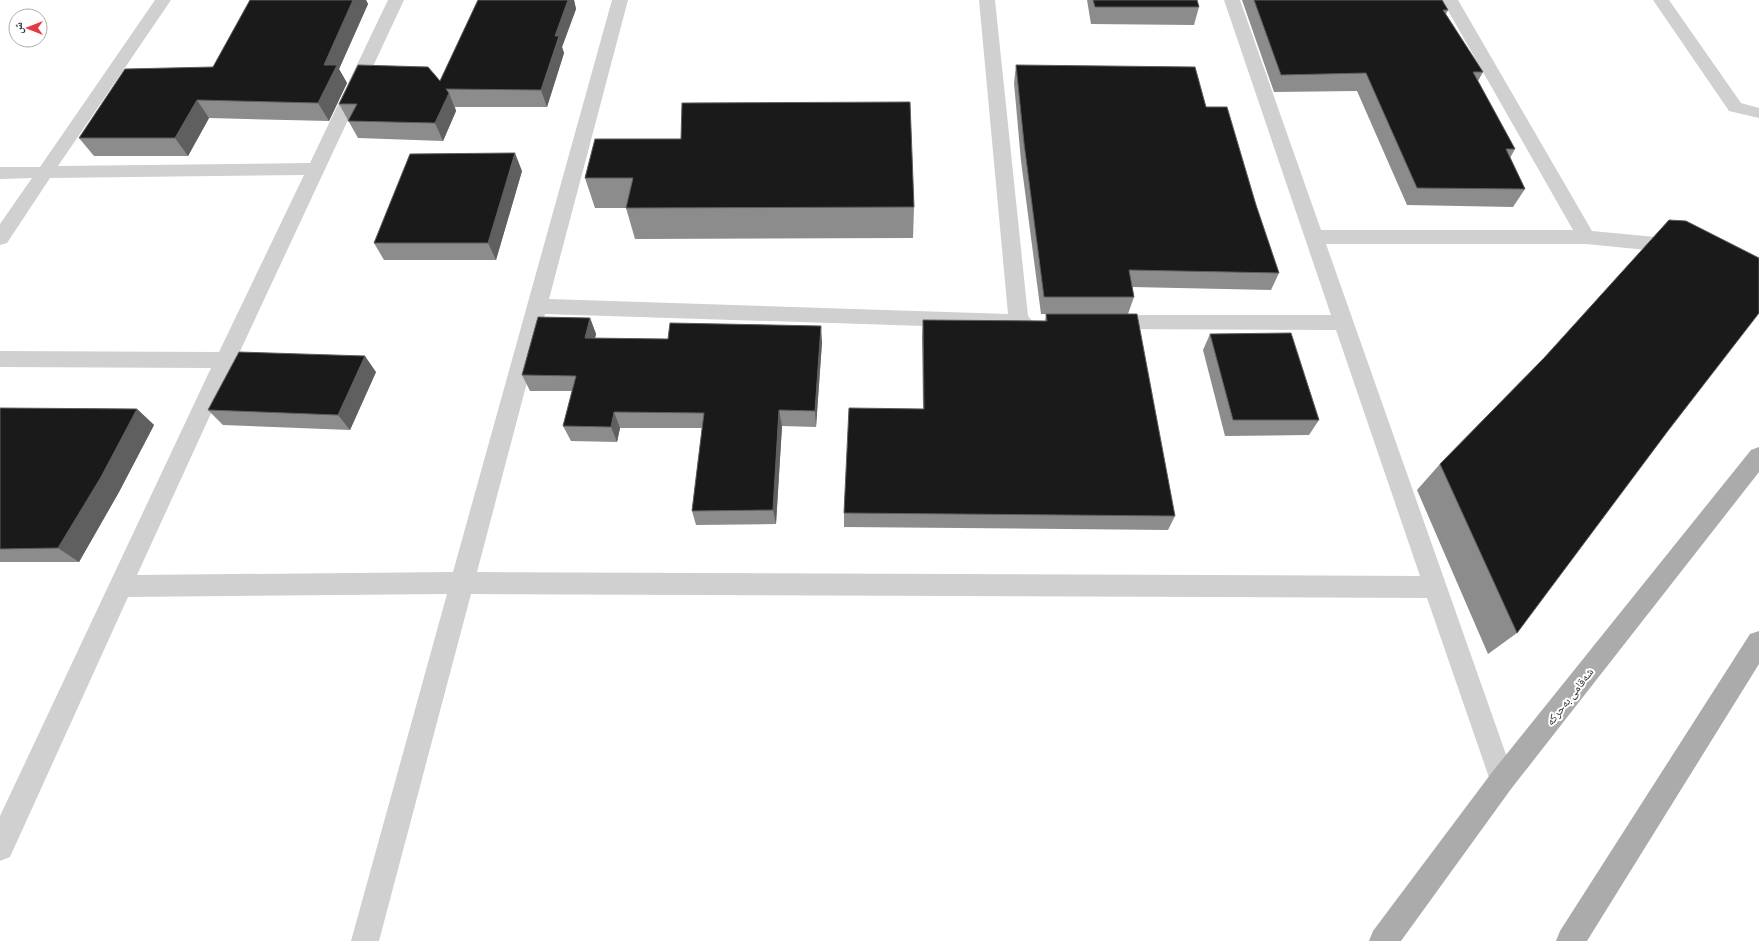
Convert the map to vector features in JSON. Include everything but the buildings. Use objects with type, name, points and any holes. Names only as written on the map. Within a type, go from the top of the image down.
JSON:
[{"type":"main road","name":"شەقامی بەحرکە","points":[[1384,941],[1502,780],[1759,456]]},
{"type":"main road","points":[[1570,941],[1759,642]]},
{"type":"street","points":[[0,238],[163,0]]},
{"type":"street","points":[[0,847],[225,360],[396,0]]},
{"type":"street","points":[[366,941],[536,306],[620,0]]},
{"type":"street","points":[[987,0],[1019,322]]},
{"type":"street","points":[[1232,0],[1502,780]]},
{"type":"street","points":[[1450,0],[1586,237]]},
{"type":"street","points":[[1661,0],[1735,107],[1759,113]]},
{"type":"street","points":[[0,173],[316,169]]},
{"type":"street","points":[[1314,237],[1586,237],[1681,246],[1694,251]]},
{"type":"street","points":[[536,306],[1043,322]]},
{"type":"street","points":[[1090,322],[1344,323]]},
{"type":"street","points":[[0,359],[225,360]]},
{"type":"street","points":[[120,586],[462,583],[1436,588]]}]
